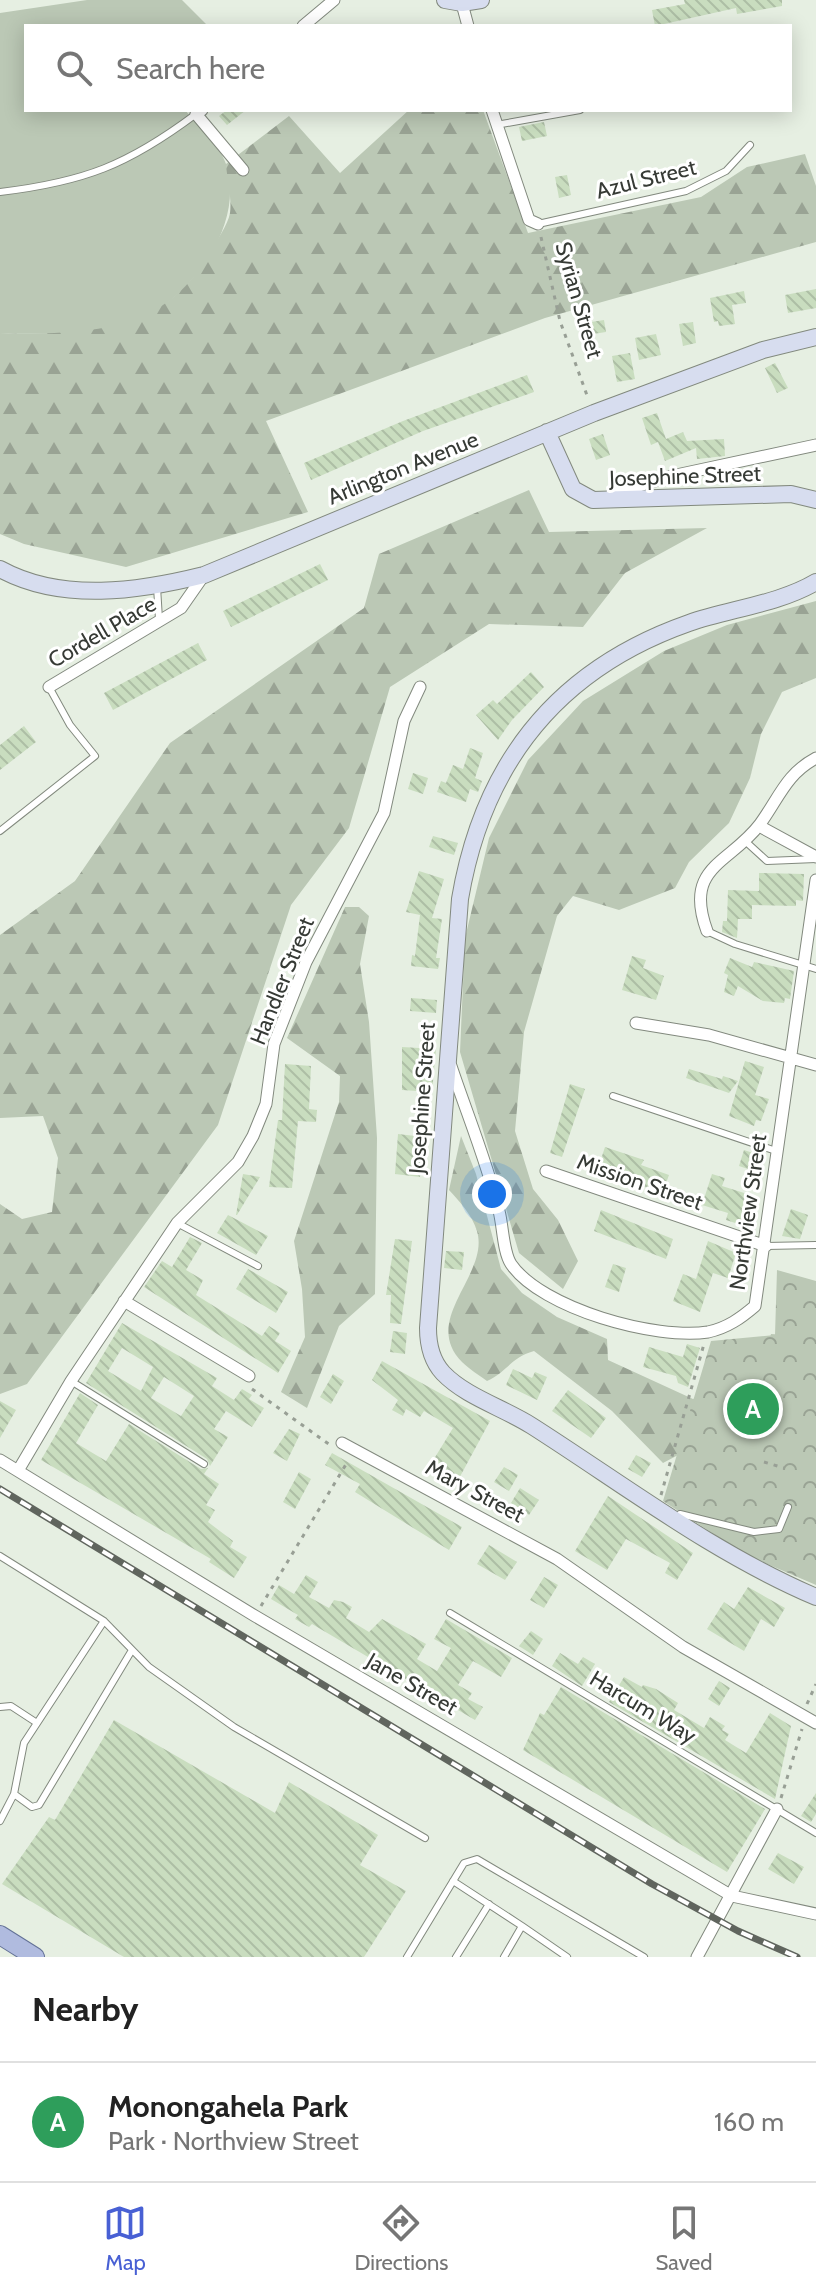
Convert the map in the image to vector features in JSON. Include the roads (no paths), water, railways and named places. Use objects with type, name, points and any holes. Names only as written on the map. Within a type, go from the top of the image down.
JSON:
[{"type":"main road","points":[[0,1935],[35,1957]]},
{"type":"street","points":[[305,24],[334,0]]},
{"type":"street","points":[[467,24],[456,1],[481,0]]},
{"type":"street","points":[[199,112],[243,170]]},
{"type":"street","name":"Syrian Street","points":[[493,112],[529,220],[538,224]]},
{"type":"street","name":"Arlington Avenue","points":[[0,569],[69,589],[157,587],[204,575],[594,413],[763,350],[816,337]]},
{"type":"street","name":"Josephine Street","points":[[547,432],[573,489],[593,500],[791,494],[816,500]]},
{"type":"street","points":[[593,500],[667,477],[816,445]]},
{"type":"street","name":"Cordell Place","points":[[49,687],[181,608],[204,575]]},
{"type":"street","name":"Josephine Street","points":[[816,582],[664,632],[618,654],[562,695],[522,741],[489,797],[468,855],[460,899],[428,1328],[430,1351],[438,1367],[458,1385],[531,1425],[655,1509],[746,1564],[816,1597]]},
{"type":"street","name":"Handler Street","points":[[19,1469],[71,1381],[177,1223],[238,1162],[253,1136],[266,1104],[274,1044],[306,962],[384,813],[404,721],[420,687]]},
{"type":"street","points":[[707,931],[701,913],[700,894],[707,873],[759,826],[783,784],[798,768],[816,758]]},
{"type":"street","points":[[759,826],[816,858]]},
{"type":"street","name":"Northview Street","points":[[448,1057],[499,1209],[510,1264],[535,1285],[580,1312],[645,1330],[707,1332],[733,1323],[755,1306],[766,1246],[776,1151],[811,967],[816,880]]},
{"type":"street","points":[[636,1023],[709,1035],[793,1056],[816,1065]]},
{"type":"street","name":"Mission Street","points":[[546,1171],[766,1246]]},
{"type":"street","points":[[124,1301],[249,1376]]},
{"type":"street","name":"Mary Street","points":[[342,1443],[557,1559],[683,1647],[816,1723]]},
{"type":"street","name":"Jane Street","points":[[0,1460],[255,1616],[732,1896],[816,1914]]},
{"type":"street","points":[[697,1957],[777,1809]]},
{"type":"lane","points":[[0,192],[56,185],[107,170],[146,150],[199,112]]},
{"type":"lane","points":[[496,125],[569,112]]},
{"type":"lane","name":"Azul Street","points":[[538,224],[686,191],[726,171],[750,145]]},
{"type":"lane","points":[[157,587],[160,602],[158,623]]},
{"type":"lane","points":[[0,831],[95,756],[70,725],[49,687]]},
{"type":"lane","points":[[743,839],[767,861],[816,858]]},
{"type":"lane","points":[[707,931],[735,944],[811,967]]},
{"type":"lane","points":[[613,1096],[776,1151]]},
{"type":"lane","points":[[177,1223],[258,1266]]},
{"type":"lane","points":[[766,1246],[816,1245]]},
{"type":"lane","points":[[71,1381],[204,1464]]},
{"type":"lane","points":[[680,1514],[754,1532],[779,1529],[788,1507]]},
{"type":"lane","points":[[0,1556],[104,1621],[149,1667],[234,1727],[425,1838]]},
{"type":"lane","name":"Harcum Way","points":[[450,1613],[816,1833]]},
{"type":"lane","points":[[0,1821],[14,1794],[24,1743],[104,1621]]},
{"type":"lane","points":[[14,1794],[32,1807],[43,1800],[48,1786],[132,1650]]},
{"type":"lane","points":[[0,1707],[11,1706],[37,1723]]},
{"type":"lane","points":[[407,1957],[464,1863],[477,1859],[644,1957]]},
{"type":"lane","points":[[453,1881],[522,1926],[557,1954],[567,1957]]},
{"type":"lane","points":[[456,1957],[489,1904]]},
{"type":"lane","points":[[504,1957],[522,1926]]},
{"type":"railway","points":[[0,1489],[652,1884],[738,1931],[797,1957]]},
{"type":"place","name":"Monongahela Park","points":[[753,1409]]}]
